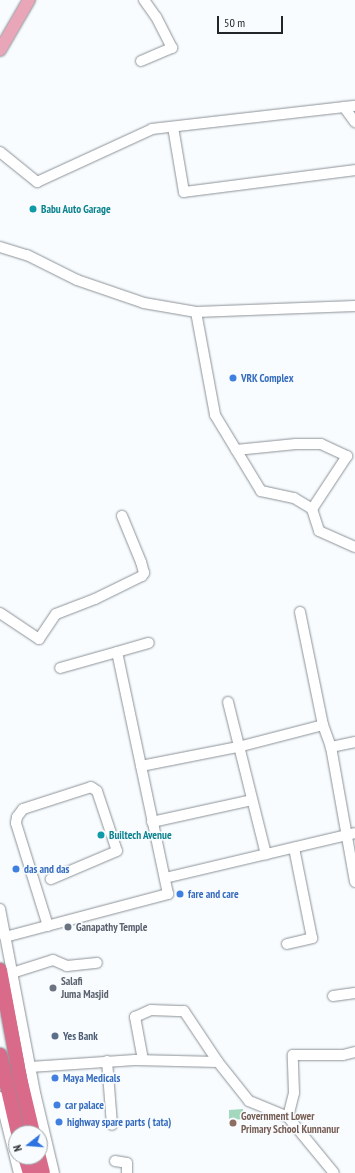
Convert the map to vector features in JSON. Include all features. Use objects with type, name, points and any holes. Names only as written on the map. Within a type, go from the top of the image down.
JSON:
[{"type":"highway","points":[[6,971],[20,1078],[31,1125]]},
{"type":"highway","points":[[0,1055],[16,1125]]},
{"type":"main road","points":[[0,50],[29,0]]},
{"type":"street","points":[[141,61],[172,48],[156,17],[144,0]]},
{"type":"street","points":[[0,152],[38,182],[152,129],[355,106]]},
{"type":"street","points":[[344,107],[355,122]]},
{"type":"street","points":[[172,127],[184,192],[355,170]]},
{"type":"street","points":[[0,247],[27,255],[77,280],[144,304],[196,312],[355,306]]},
{"type":"street","points":[[196,312],[215,415],[261,491],[294,498],[312,508],[319,532],[355,547]]},
{"type":"street","points":[[236,450],[296,444],[321,444],[347,456],[312,508]]},
{"type":"street","points":[[0,613],[39,639],[56,614],[95,599],[142,576],[144,573],[141,562],[122,516]]},
{"type":"street","points":[[300,612],[323,725],[331,747],[350,835],[355,882]]},
{"type":"street","points":[[60,668],[149,642]]},
{"type":"street","points":[[5,937],[168,894],[117,652]]},
{"type":"street","points":[[228,702],[238,748],[266,854]]},
{"type":"street","points":[[141,766],[238,748],[323,725]]},
{"type":"street","points":[[331,747],[355,742]]},
{"type":"street","points":[[48,926],[16,823],[17,817],[24,809],[91,787],[97,791],[117,851],[50,879]]},
{"type":"street","points":[[152,822],[252,800]]},
{"type":"street","points":[[165,878],[350,835]]},
{"type":"street","points":[[287,944],[312,938],[294,848]]},
{"type":"street","points":[[0,909],[5,937],[6,971],[54,1173]]},
{"type":"street","points":[[6,971],[53,960],[68,966],[97,963]]},
{"type":"street","points":[[333,996],[355,993]]},
{"type":"street","points":[[144,1060],[135,1017],[151,1010],[184,1011],[218,1062],[249,1101],[288,1117],[319,1151],[334,1173]]},
{"type":"street","points":[[288,1117],[294,1093],[293,1055],[343,1055],[355,1052]]},
{"type":"street","points":[[30,1067],[107,1061],[144,1060],[218,1062]]},
{"type":"street","points":[[107,1061],[112,1126]]},
{"type":"street","points":[[0,1097],[19,1173]]},
{"type":"street","points":[[115,1161],[127,1163],[127,1173]]},
{"type":"green space","points":[[243,1109],[244,1119],[229,1120],[229,1110]]},
{"type":"place","name":"Babu Auto Garage","points":[[33,209]]},
{"type":"place","name":"VRK Complex","points":[[233,378]]},
{"type":"place","name":"Builtech Avenue","points":[[101,835]]},
{"type":"place","name":"das and das","points":[[16,869]]},
{"type":"place","name":"fare and care","points":[[180,894]]},
{"type":"place","name":"Ganapathy Temple","points":[[68,927]]},
{"type":"place","name":"Salafi Juma Masjid","points":[[53,988]]},
{"type":"place","name":"Yes Bank","points":[[55,1036]]},
{"type":"place","name":"Maya Medicals","points":[[55,1078]]},
{"type":"place","name":"car palace","points":[[57,1105]]},
{"type":"place","name":"highway spare parts ( tata)","points":[[59,1122]]},
{"type":"place","name":"Government Lower Primary School Kunnanur","points":[[233,1123]]}]
